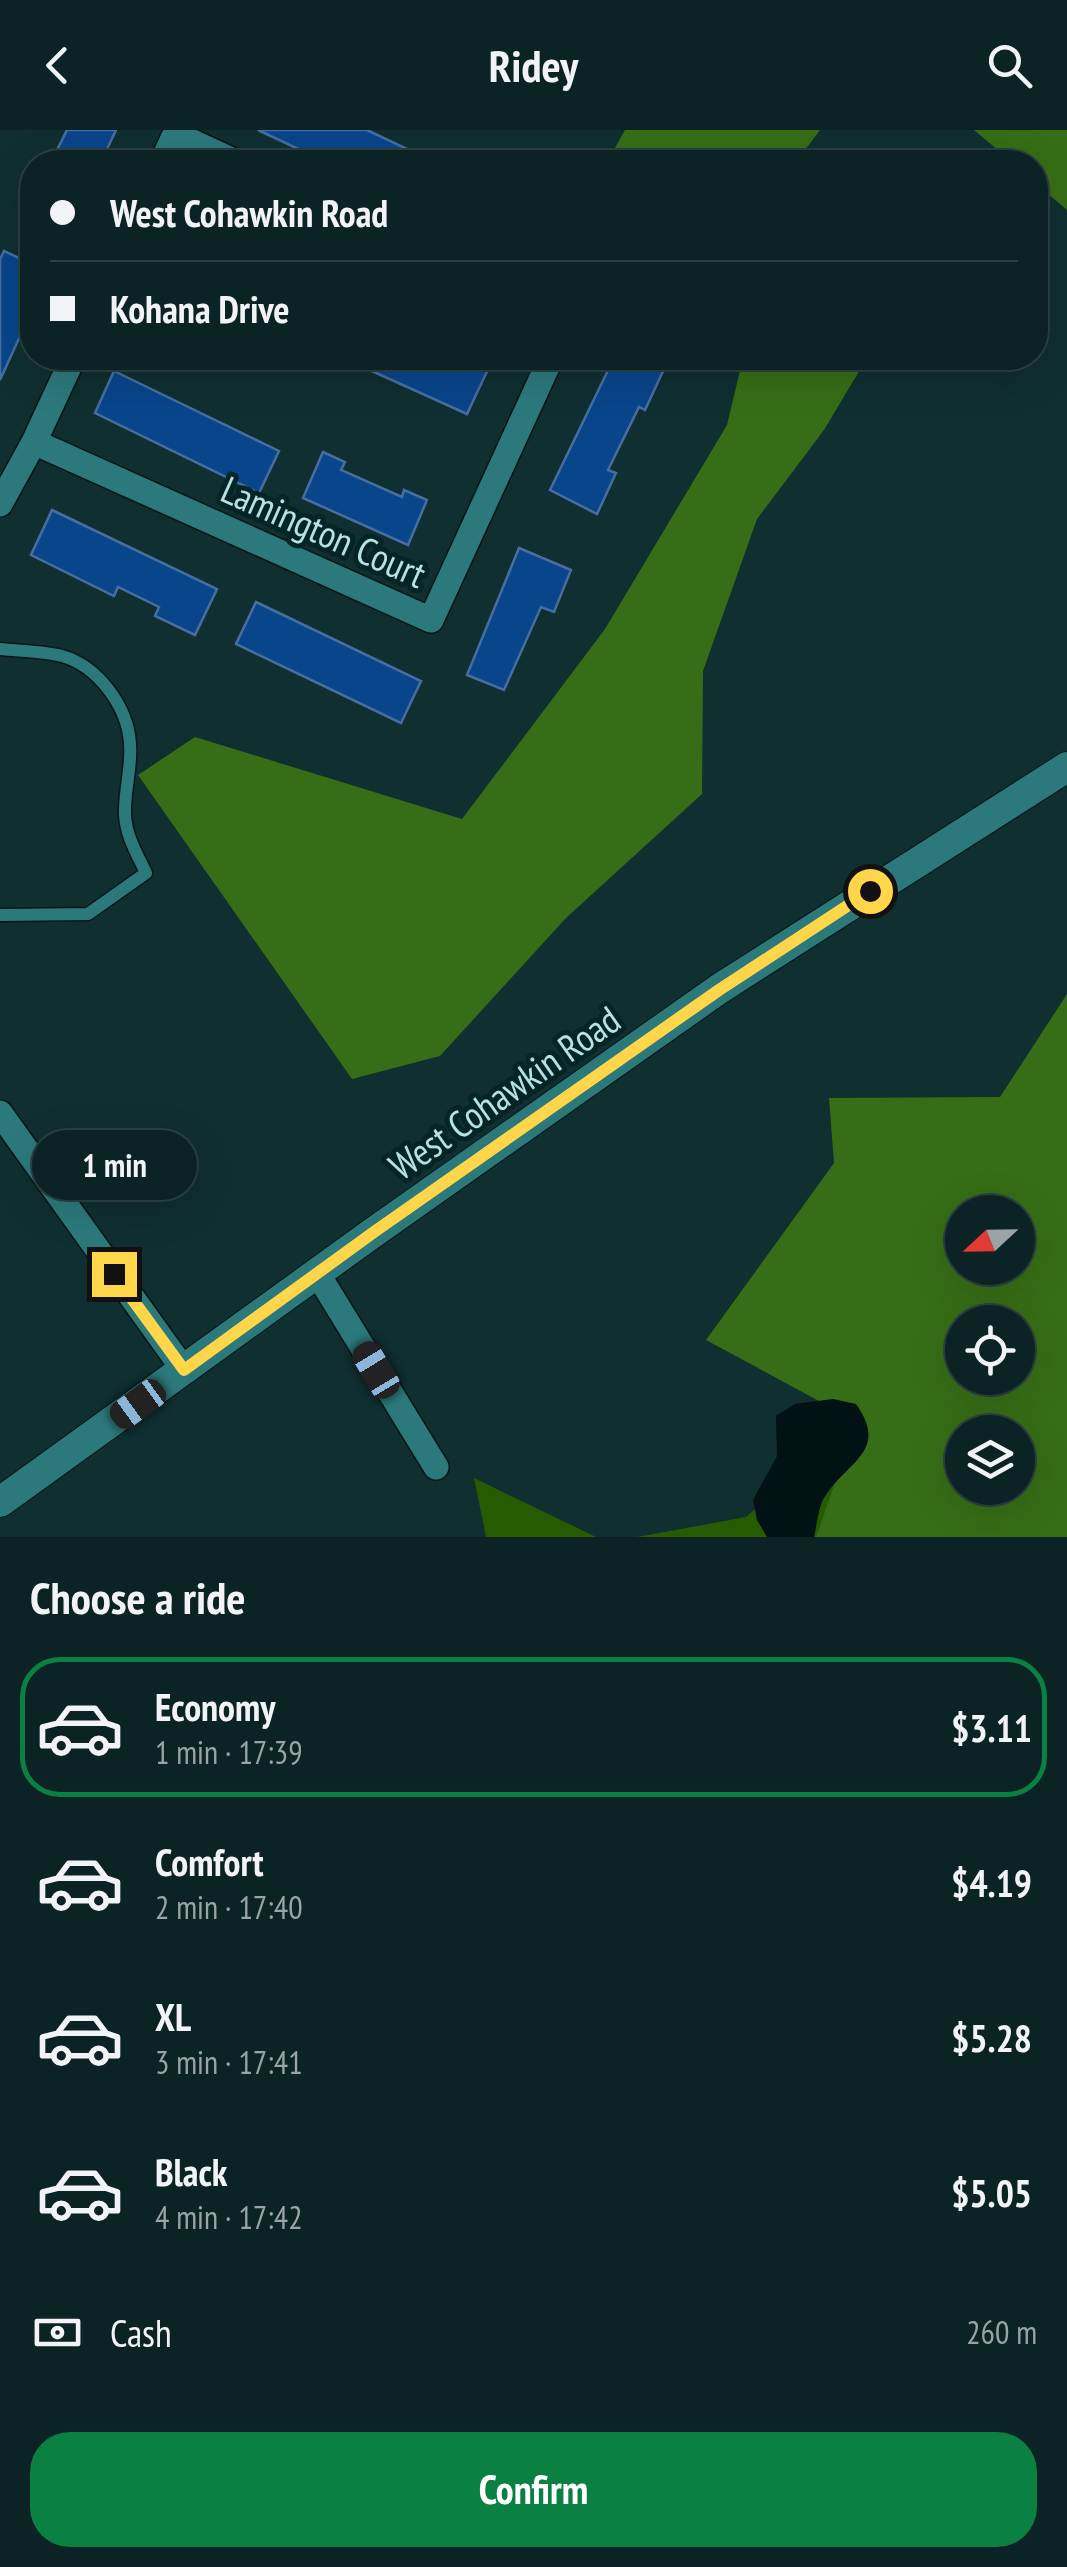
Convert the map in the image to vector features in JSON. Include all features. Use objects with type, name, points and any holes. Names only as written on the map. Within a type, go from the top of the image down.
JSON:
[{"type":"main road","name":"West Cohawkin Road","points":[[0,1502],[785,944],[1067,768]]},
{"type":"street","points":[[176,132],[212,150]]},
{"type":"street","points":[[0,504],[67,370]]},
{"type":"street","name":"Lamington Court","points":[[34,442],[431,620],[545,370]]},
{"type":"street","points":[[0,1114],[184,1370]]},
{"type":"street","points":[[317,1273],[436,1467]]},
{"type":"lane","points":[[0,649],[60,655],[78,662],[95,674],[118,705],[130,744],[125,814],[128,836],[146,873],[88,914],[0,915]]},
{"type":"green space","points":[[625,130],[820,130],[805,150],[614,150]]},
{"type":"green space","points":[[974,130],[1067,130],[1067,210],[1048,194],[1048,150],[998,150]]},
{"type":"green space","points":[[740,370],[860,370],[824,430],[757,519],[703,671],[702,794],[566,918],[440,1056],[352,1079],[138,775],[195,737],[462,819],[605,629],[727,425]]},
{"type":"green space","points":[[1067,994],[1067,1537],[816,1537],[856,1421],[706,1340],[834,1163],[829,1098],[1000,1097]]},
{"type":"green space","points":[[856,1421],[816,1537],[637,1537],[746,1517]]},
{"type":"green space","points":[[474,1478],[596,1537],[486,1537]]},
{"type":"shaded area","points":[[833,1399],[856,1404],[865,1420],[867,1445],[824,1498],[814,1537],[767,1537],[757,1520],[753,1500],[777,1456],[776,1416],[795,1404]]},
{"type":"building","points":[[67,130],[116,130],[107,150],[57,150]]},
{"type":"building","points":[[258,130],[367,130],[409,150],[300,150]]},
{"type":"building","points":[[4,251],[20,258],[20,336],[0,380],[0,259]]},
{"type":"building","points":[[370,370],[488,370],[467,414]]},
{"type":"building","points":[[608,370],[664,370],[645,410],[639,407],[608,470],[616,473],[597,514],[550,490]]},
{"type":"building","points":[[114,371],[279,451],[259,493],[95,413]]},
{"type":"building","points":[[323,452],[345,462],[341,470],[402,497],[404,490],[427,500],[408,545],[303,498]]},
{"type":"building","points":[[52,510],[217,589],[195,635],[155,616],[159,607],[118,587],[114,596],[31,555]]},
{"type":"building","points":[[519,548],[571,570],[554,612],[541,607],[504,690],[467,675]]},
{"type":"building","points":[[256,602],[421,681],[401,723],[236,644]]},
{"type":"route","points":[[114,1274],[184,1370],[719,990],[870,891]]}]
